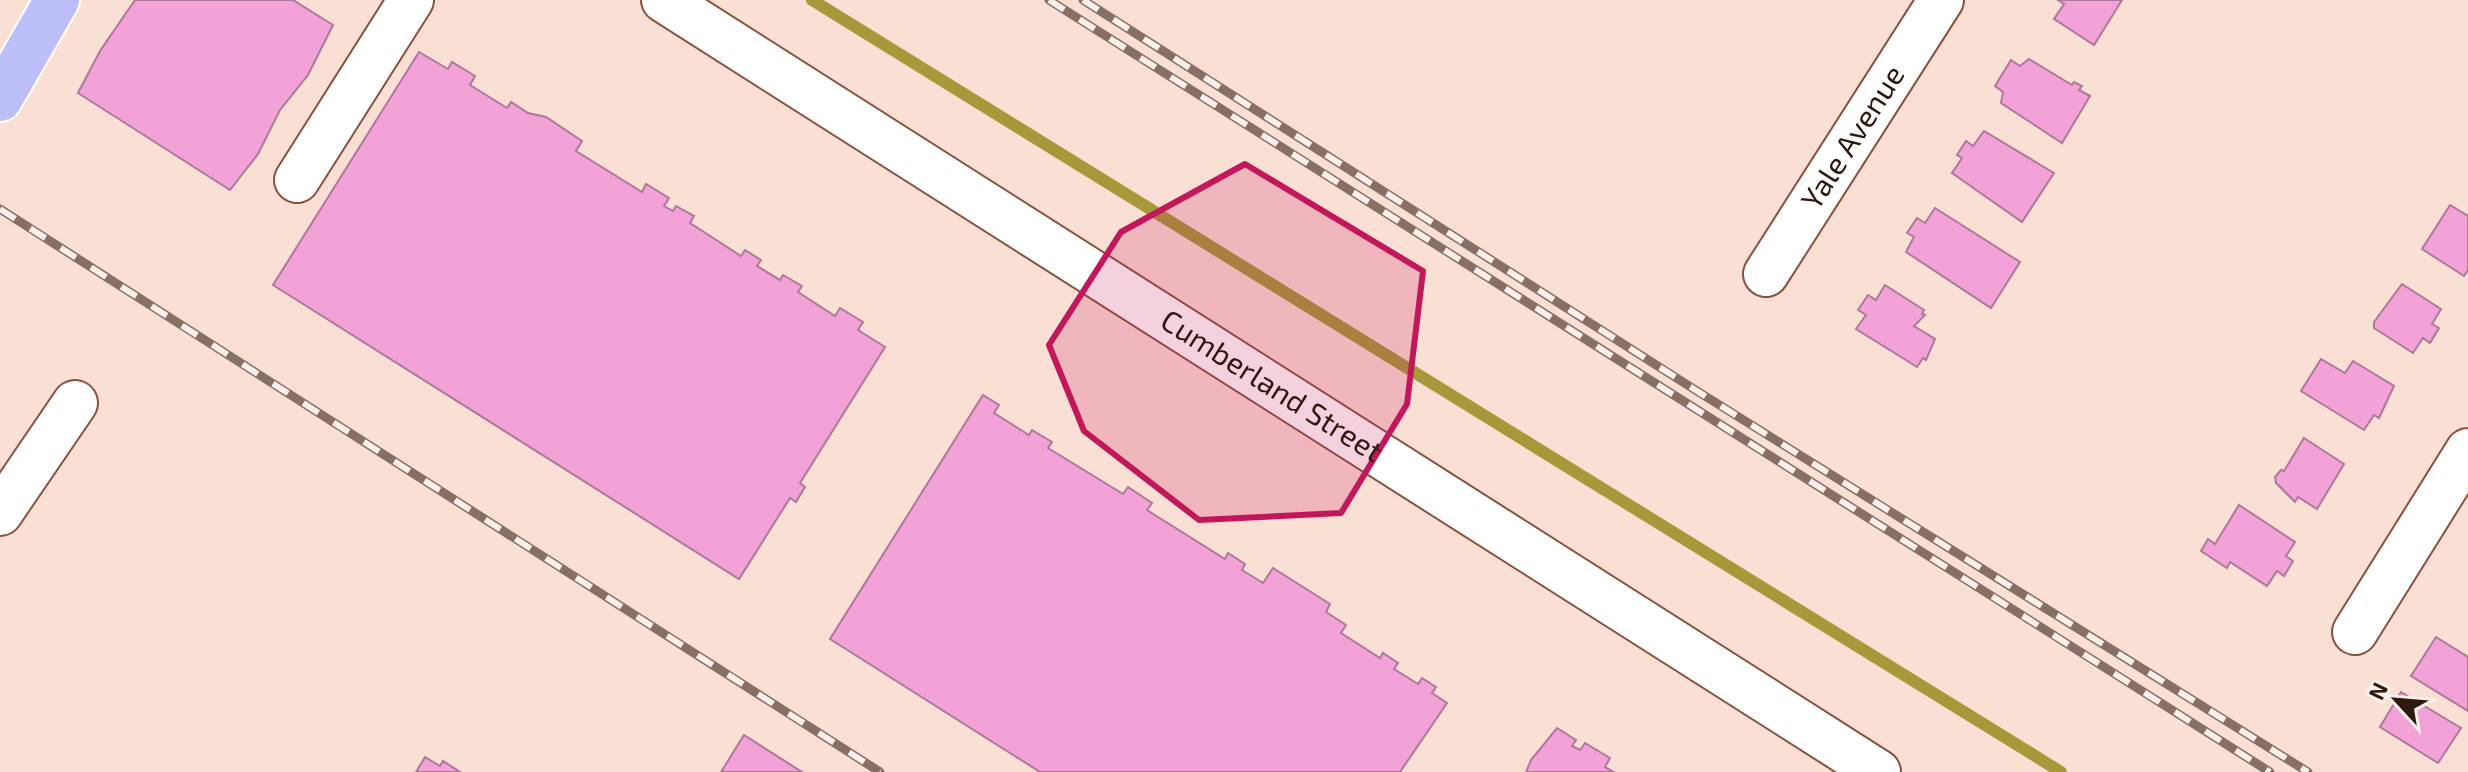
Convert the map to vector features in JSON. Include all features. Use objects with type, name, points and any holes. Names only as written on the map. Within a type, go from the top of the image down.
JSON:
[{"type":"main road","points":[[0,99],[57,0]]},
{"type":"street","points":[[297,180],[411,0]]},
{"type":"street","name":"Cumberland Street","points":[[664,0],[1878,772]]},
{"type":"street","name":"Yale Avenue","points":[[1766,274],[1941,0]]},
{"type":"street","points":[[0,513],[75,403]]},
{"type":"street","points":[[2355,632],[2468,451]]},
{"type":"highlighted area","points":[[1245,164],[1423,271],[1407,404],[1341,513],[1199,520],[1084,431],[1049,345],[1121,232]]},
{"type":"building","points":[[135,0],[293,0],[333,25],[308,75],[280,110],[258,154],[230,190],[78,93],[100,51]]},
{"type":"building","points":[[2058,0],[2122,0],[2094,45],[2054,19],[2064,4]]},
{"type":"building","points":[[419,52],[448,69],[452,62],[475,76],[470,85],[507,108],[511,102],[528,113],[546,117],[582,141],[576,151],[642,192],[646,184],[669,198],[664,206],[673,211],[676,206],[694,216],[690,223],[741,256],[745,250],[761,260],[757,266],[780,280],[783,275],[802,286],[798,292],[835,316],[840,308],[863,322],[858,330],[885,347],[800,483],[805,487],[796,502],[790,498],[739,579],[273,285]]},
{"type":"building","points":[[2029,59],[2072,85],[2074,82],[2082,86],[2079,90],[2090,96],[2062,143],[2001,103],[2003,92],[1995,86],[2011,60],[2020,66]]},
{"type":"building","points":[[1984,131],[2054,173],[2022,222],[1952,173],[1962,158],[1957,155],[1966,141],[1973,146]]},
{"type":"building","points":[[2450,205],[2468,216],[2468,270],[2464,276],[2422,249]]},
{"type":"building","points":[[1935,208],[2020,262],[1991,308],[1906,252],[1914,237],[1907,233],[1917,218],[1925,223]]},
{"type":"building","points":[[2402,284],[2441,309],[2432,324],[2439,328],[2430,343],[2423,338],[2413,353],[2374,328],[2374,322]]},
{"type":"building","points":[[1885,285],[1924,310],[1922,314],[1925,315],[1914,326],[1935,339],[1926,360],[1923,358],[1917,367],[1856,329],[1866,315],[1858,310],[1868,295],[1876,300]]},
{"type":"building","points":[[2321,359],[2345,373],[2353,361],[2394,386],[2379,418],[2374,415],[2364,430],[2301,391]]},
{"type":"building","points":[[983,395],[999,405],[994,413],[1029,435],[1032,430],[1052,442],[1048,448],[1123,494],[1128,487],[1152,503],[1147,510],[1225,559],[1228,553],[1245,564],[1242,570],[1263,583],[1273,568],[1330,604],[1326,612],[1346,625],[1341,633],[1380,658],[1383,653],[1398,663],[1394,669],[1418,684],[1422,678],[1436,687],[1432,693],[1447,703],[1400,772],[1040,772],[830,639]]},
{"type":"building","points":[[2304,438],[2344,464],[2317,509],[2298,497],[2295,502],[2276,483],[2275,477],[2281,470],[2284,471]]},
{"type":"building","points":[[2239,505],[2295,542],[2286,556],[2293,561],[2284,576],[2277,571],[2267,586],[2230,562],[2227,568],[2201,551],[2208,539],[2215,544]]},
{"type":"building","points":[[2436,637],[2468,657],[2468,711],[2411,676]]},
{"type":"building","points":[[2401,692],[2461,728],[2438,763],[2380,727]]},
{"type":"building","points":[[1557,728],[1576,740],[1572,746],[1580,750],[1585,743],[1610,758],[1605,767],[1614,772],[1526,772],[1531,760]]},
{"type":"building","points":[[744,735],[802,772],[721,772]]},
{"type":"building","points":[[425,757],[440,766],[443,761],[460,772],[416,772]]},
{"type":"waterway","points":[[812,0],[2061,772]]},
{"type":"railway","points":[[1049,0],[2270,772]]},
{"type":"railway","points":[[1083,0],[1697,391],[2308,772]]},
{"type":"railway","points":[[0,209],[880,772]]}]
